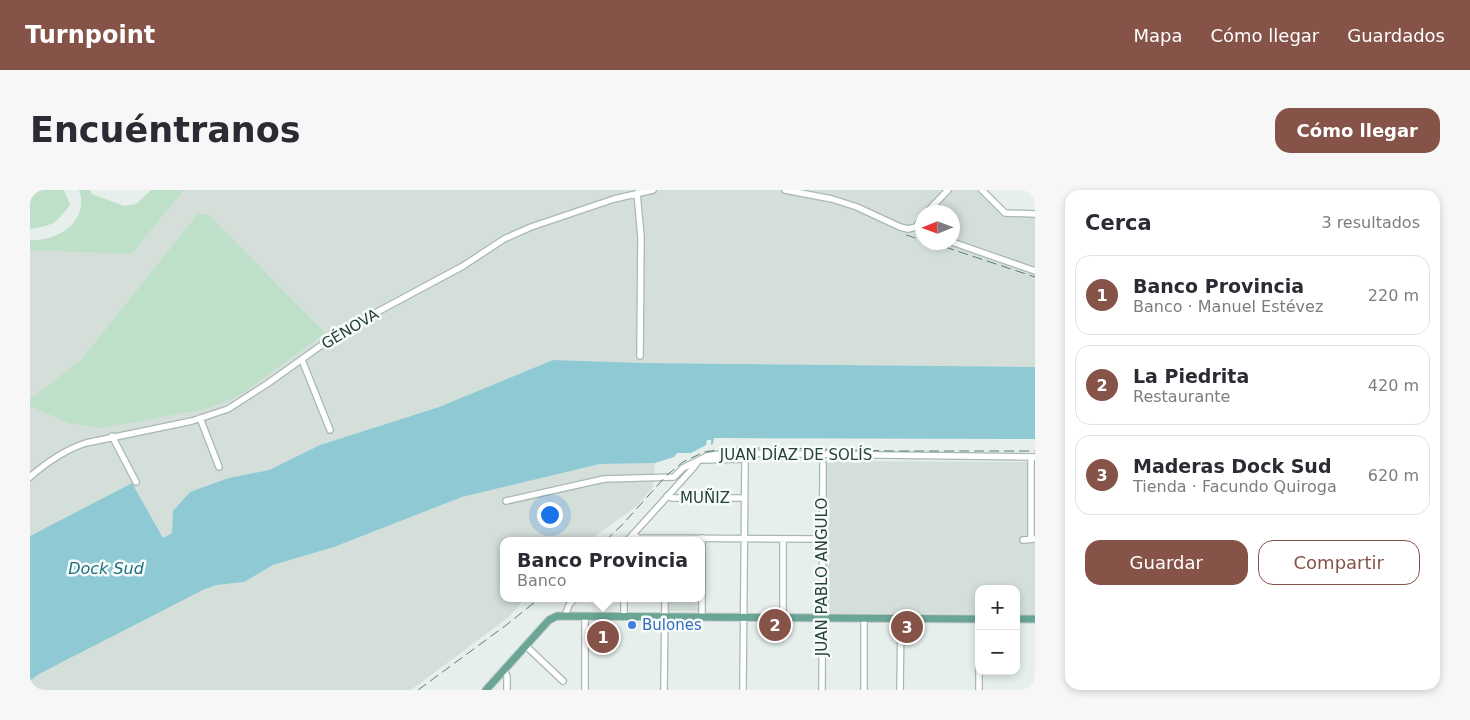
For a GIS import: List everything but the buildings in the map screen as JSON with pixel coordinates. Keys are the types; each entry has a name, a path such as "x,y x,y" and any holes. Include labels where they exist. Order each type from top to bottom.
{"main road":[{"path":"486,690 549,620 555,617 975,619"},
{"path":"1020,619 1035,619"}],"street":[{"name":"GÉNOVA","path":"30,477 48,462 77,446 112,436 200,418 235,405 347,328 430,285 509,236 531,227 637,193 653,190"},
{"path":"785,190 832,198 857,207 900,227 908,229 915,227"},
{"path":"934,205 948,190"},
{"path":"982,190 1005,213 1035,214"},
{"path":"637,193 641,237 640,356"},
{"path":"960,245 1035,270"},
{"path":"302,360 330,430"},
{"path":"200,418 219,467"},
{"path":"112,436 136,482"},
{"name":"JUAN DÍAZ DE SOLÍS","path":"506,500 604,480 674,477 683,468 707,456 734,453 1033,457"},
{"path":"1023,540 1033,539 1033,457"},
{"path":"630,537 700,460 744,459 743,690"},
{"name":"JUAN PABLO ANGULO","path":"822,690 823,464"},
{"name":"MUÑIZ","path":"667,496 672,498 744,498"},
{"path":"633,534 637,537"},
{"path":"705,538 823,539"},
{"path":"783,538 783,618"},
{"path":"565,616 572,602"},
{"path":"624,602 624,616"},
{"path":"664,690 665,602"},
{"path":"702,602 702,617"},
{"path":"585,616 585,690"},
{"path":"864,618 864,690"},
{"path":"900,690 901,619"},
{"path":"526,646 563,681"},
{"path":"504,670 507,676 507,690"},
{"path":"979,675 979,690"}],"shaded area":[{"path":"184,190 977,190 1005,217 1035,217 1035,367 645,363 553,360 439,407 320,445 269,470 229,478 174,511 172,533 163,538 132,483 30,536 30,249"},
{"path":"830,461 1035,462 1035,615 1020,615 1020,585 975,585 975,614 827,613 826,463 830,463"},
{"path":"655,463 653,487 637,506 594,537 500,537 500,602 522,602 509,617 411,690 30,690 30,681 39,674 203,590 217,585 244,582 273,565 334,547 462,497 600,464"},
{"path":"669,602 699,602 699,611 669,611"}],"green space":[{"path":"30,190 64,190 70,205 53,223 30,229"},
{"path":"79,190 90,190 92,194 124,206 136,204 151,190 184,190 131,254 30,250 30,240 41,240 61,233 76,220 80,211 81,201"},
{"path":"198,214 208,214 325,333 240,395 206,409 101,428 69,423 30,406 30,399 81,360"}],"water":[{"name":"Dock Sud","path":"553,360 645,363 1035,367 1035,439 714,438 711,445 711,440 707,440 706,445 691,453 677,453 674,457 655,463 600,464 462,497 334,547 273,565 244,582 217,585 203,590 39,674 30,681 30,536 132,483 163,538 172,533 173,511 190,492 229,478 269,470 320,445 439,407"}],"railway":[{"path":"906,235 915,238"},
{"path":"954,250 1035,277"},
{"path":"609,537 666,476 683,462 704,452 730,448 1035,451"},
{"path":"418,690 535,602"}],"place":[{"name":"Bulones","path":"632,625"},
{"name":"La Piedrita","path":"775,625"},
{"name":"Maderas Dock Sud","path":"907,627"},
{"name":"Banco Provincia","path":"603,637"}]}
